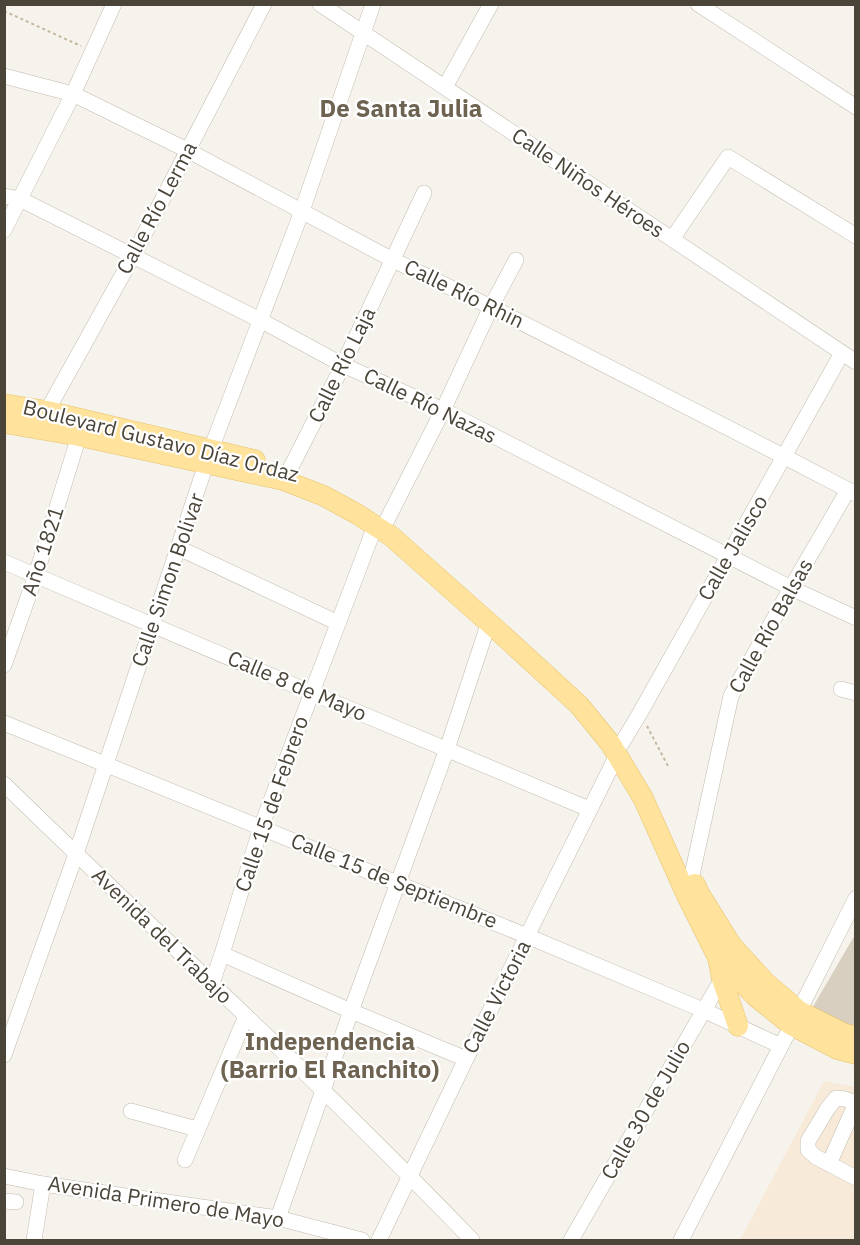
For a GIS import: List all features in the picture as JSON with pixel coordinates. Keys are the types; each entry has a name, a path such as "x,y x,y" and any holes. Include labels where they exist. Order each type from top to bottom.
{"main road":[{"name":"Boulevard Gustavo Díaz Ordaz","path":"4,404 47,411 209,456 283,480 324,496 357,514 398,527 500,616 578,692 652,791 699,893 732,946 795,1018 855,1037"},
{"name":"Boulevard Gustavo Díaz Ordaz","path":"4,423 290,469 360,502 391,536 579,705 620,749 717,958 755,996 795,1018 837,1050 855,1054"},
{"path":"717,958 738,1026"}],"street":[{"path":"4,230 12,198 73,94 114,4"},
{"name":"Calle Río Lerma","path":"47,411 133,256 264,4"},
{"name":"Calle Niños Héroes","path":"320,4 855,362"},
{"name":"Calle Simon Bolivar","path":"4,1055 76,854 209,456 302,211 373,4"},
{"path":"445,87 491,4"},
{"path":"698,4 855,107"},
{"name":"Calle Río Rhin","path":"4,76 73,94 187,150 393,260 491,307 852,492"},
{"path":"672,239 728,157 855,236"},
{"name":"Calle Río Laja","path":"290,469 343,365 424,193"},
{"name":"Calle Río Nazas","path":"12,198 133,256 343,365 443,411 791,588 855,618"},
{"name":"Calle 15 de Febrero","path":"212,983 261,827 338,623 381,523 443,411 491,307 516,260"},
{"name":"Calle Jalisco","path":"620,749 842,353"},
{"name":"Año 1821","path":"4,665 36,575 79,436"},
{"name":"Calle Río Balsas","path":"692,875 730,696 791,588 852,492"},
{"path":"179,548 338,623"},
{"name":"Calle 8 de Mayo","path":"4,562 589,809"},
{"path":"279,1218 397,882 447,749 489,622"},
{"name":"Calle 15 de Septiembre","path":"4,723 527,936 703,1010 781,1046"},
{"name":"Calle Victoria","path":"379,1240 620,749"},
{"name":"Avenida del Trabajo","path":"4,784 323,1091 472,1240"},
{"path":"681,1240 855,898"},
{"path":"222,954 466,1059"},
{"name":"Calle 30 de Julio","path":"571,1240 722,979"},
{"path":"185,1160 246,1016"},
{"path":"829,1164 855,1103 845,1099 836,1098 828,1108 808,1141 808,1150 816,1157 829,1164 855,1178"},
{"path":"131,1111 197,1129"},
{"name":"Avenida Primero de Mayo","path":"4,1176 43,1184 279,1218 362,1240"},
{"path":"34,1240 43,1184"}],"path":[{"path":"4,11 92,51"},
{"path":"640,713 669,768"}],"shaded area":[{"path":"824,1081 855,1087 855,1240 740,1240"}],"building":[{"path":"856,933 856,1031 811,1010"}],"district":[{"name":"De Santa Julia","path":"401,109"},
{"name":"Independencia (Barrio El Ranchito)","path":"330,1056"}]}
